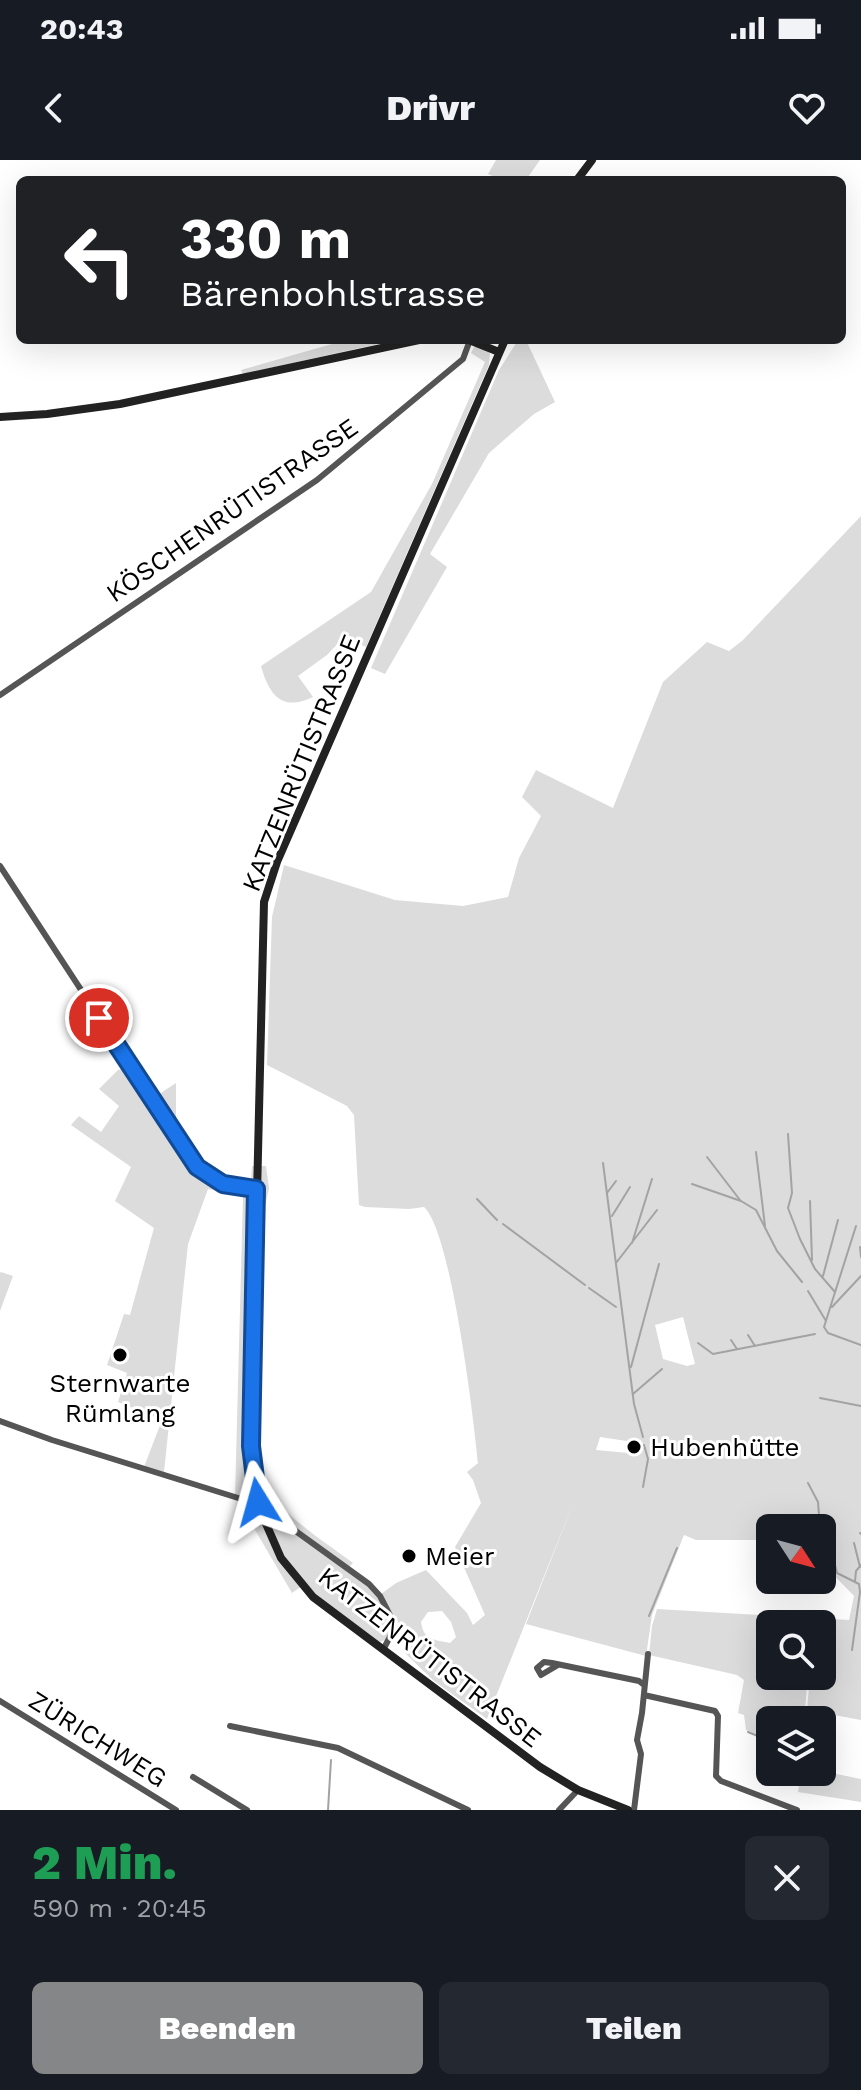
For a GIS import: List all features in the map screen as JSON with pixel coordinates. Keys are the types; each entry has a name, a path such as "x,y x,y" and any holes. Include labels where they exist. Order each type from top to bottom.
{"street":[{"path":"0,417 120,404 400,344"},
{"name":"KÖSCHENRÜTISTRASSE","path":"0,695 317,480 463,359 468,344"},
{"path":"479,344 499,352"},
{"name":"KATZENRÜTISTRASSE","path":"503,344 270,880 262,916 251,1446 259,1506 277,1550 300,1583 326,1608 540,1767 578,1790 631,1810"},
{"path":"0,866 197,1167 223,1184 256,1189"},
{"path":"0,1421 271,1509 375,1591 394,1623 383,1650"},
{"path":"631,1810 641,1754 637,1740 648,1654"},
{"path":"558,1665 639,1681 644,1685"},
{"path":"644,1695 715,1711 718,1716 716,1776 721,1781 797,1810"},
{"name":"ZÜRICHWEG","path":"0,1701 176,1810"},
{"path":"230,1726 338,1748 468,1810"},
{"path":"193,1777 247,1810"},
{"path":"559,1810 578,1790"}],"shaded area":[{"path":"496,160 540,160 529,176 488,174"},
{"path":"332,344 378,344 243,374 241,370"},
{"path":"515,344 528,344 555,402 534,414 489,453 430,554 447,567 385,674 371,668 499,370"},
{"path":"480,346 490,353 489,365 366,647 344,637 327,655 298,676 313,697 293,703 278,698 268,685 261,666 371,592 432,484 485,362 471,353 474,347"},
{"path":"861,516 861,1720 836,1715 836,1706 807,1706 809,1690 836,1690 836,1619 849,1620 854,1596 836,1577 836,1514 756,1514 756,1540 696,1540 684,1535 652,1615 646,1656 526,1624 574,1501 487,1719 434,1681 405,1653 412,1645 381,1594 396,1583 426,1570 467,1613 473,1625 485,1615 455,1547 481,1503 467,1472 478,1463 460,1328 443,1251 434,1223 424,1207 409,1209 359,1205 354,1115 347,1106 267,1065 272,917 284,865 395,900 463,906 508,897 519,858 541,816 522,797 536,770 613,808 663,682 707,642 729,651","holes":["683,1317 695,1364 687,1366 663,1359 655,1325","600,1437 640,1443 639,1454 596,1450","442,1611 451,1622 456,1637 450,1643 430,1638 424,1633 421,1622 428,1612"]},
{"path":"128,1068 150,1100 176,1083 176,1130 198,1162 224,1181 246,1184 251,1179 252,1166 266,1166 269,1188 264,1211 260,1448 263,1476 278,1503 302,1526 353,1563 347,1569 386,1607 391,1622 385,1640 380,1642 305,1584 292,1593 235,1496 243,1196 208,1189 188,1244 164,1472 144,1467 162,1420 118,1402 127,1373 107,1365 124,1314 130,1315 154,1228 115,1201 131,1167 71,1125 79,1116 101,1132 119,1106 99,1089 118,1070"},
{"path":"0,1273 13,1276 0,1311"},
{"path":"657,1609 756,1615 756,1690 807,1690 805,1706 756,1706 756,1734 746,1730 744,1715 738,1713 744,1680 737,1675 649,1655"},
{"path":"836,1774 861,1779 861,1802 798,1792 799,1786 836,1786"}],"waterway":[{"path":"788,1134 792,1193 788,1208 815,1269 835,1292"},
{"path":"756,1152 765,1226"},
{"path":"707,1157 740,1200"},
{"path":"603,1163 634,1404 643,1437"},
{"path":"632,1243 652,1179"},
{"path":"607,1193 616,1181"},
{"path":"692,1184 741,1201 756,1210 777,1251 802,1282"},
{"path":"612,1216 630,1187"},
{"path":"477,1199 497,1220"},
{"path":"810,1201 812,1260"},
{"path":"616,1263 657,1210"},
{"path":"823,1276 838,1220"},
{"path":"503,1224 585,1285"},
{"path":"856,1226 824,1327 828,1333 861,1345"},
{"path":"860,1247 861,1257"},
{"path":"631,1367 659,1264"},
{"path":"832,1307 861,1276"},
{"path":"589,1288 616,1307"},
{"path":"808,1291 826,1321"},
{"path":"698,1343 713,1354 815,1334"},
{"path":"748,1335 755,1346"},
{"path":"731,1340 737,1349"},
{"path":"633,1394 662,1369"},
{"path":"820,1398 861,1406"},
{"path":"643,1487 648,1459 644,1445"},
{"path":"808,1483 818,1502 819,1514"},
{"path":"854,1543 860,1567"},
{"path":"649,1616 677,1548"},
{"path":"855,1581 856,1571 861,1565"},
{"path":"836,1569 837,1573 859,1584 852,1650"},
{"path":"748,1732 756,1735"},
{"path":"328,1810 331,1760"}],"place":[{"name":"Sternwarte Rümlang","path":"120,1355"},
{"name":"Hubenhütte","path":"634,1447"},
{"name":"Meier","path":"409,1556"}],"route":[{"path":"99,1018 197,1167 223,1184 256,1189 251,1446 258,1502"}]}
